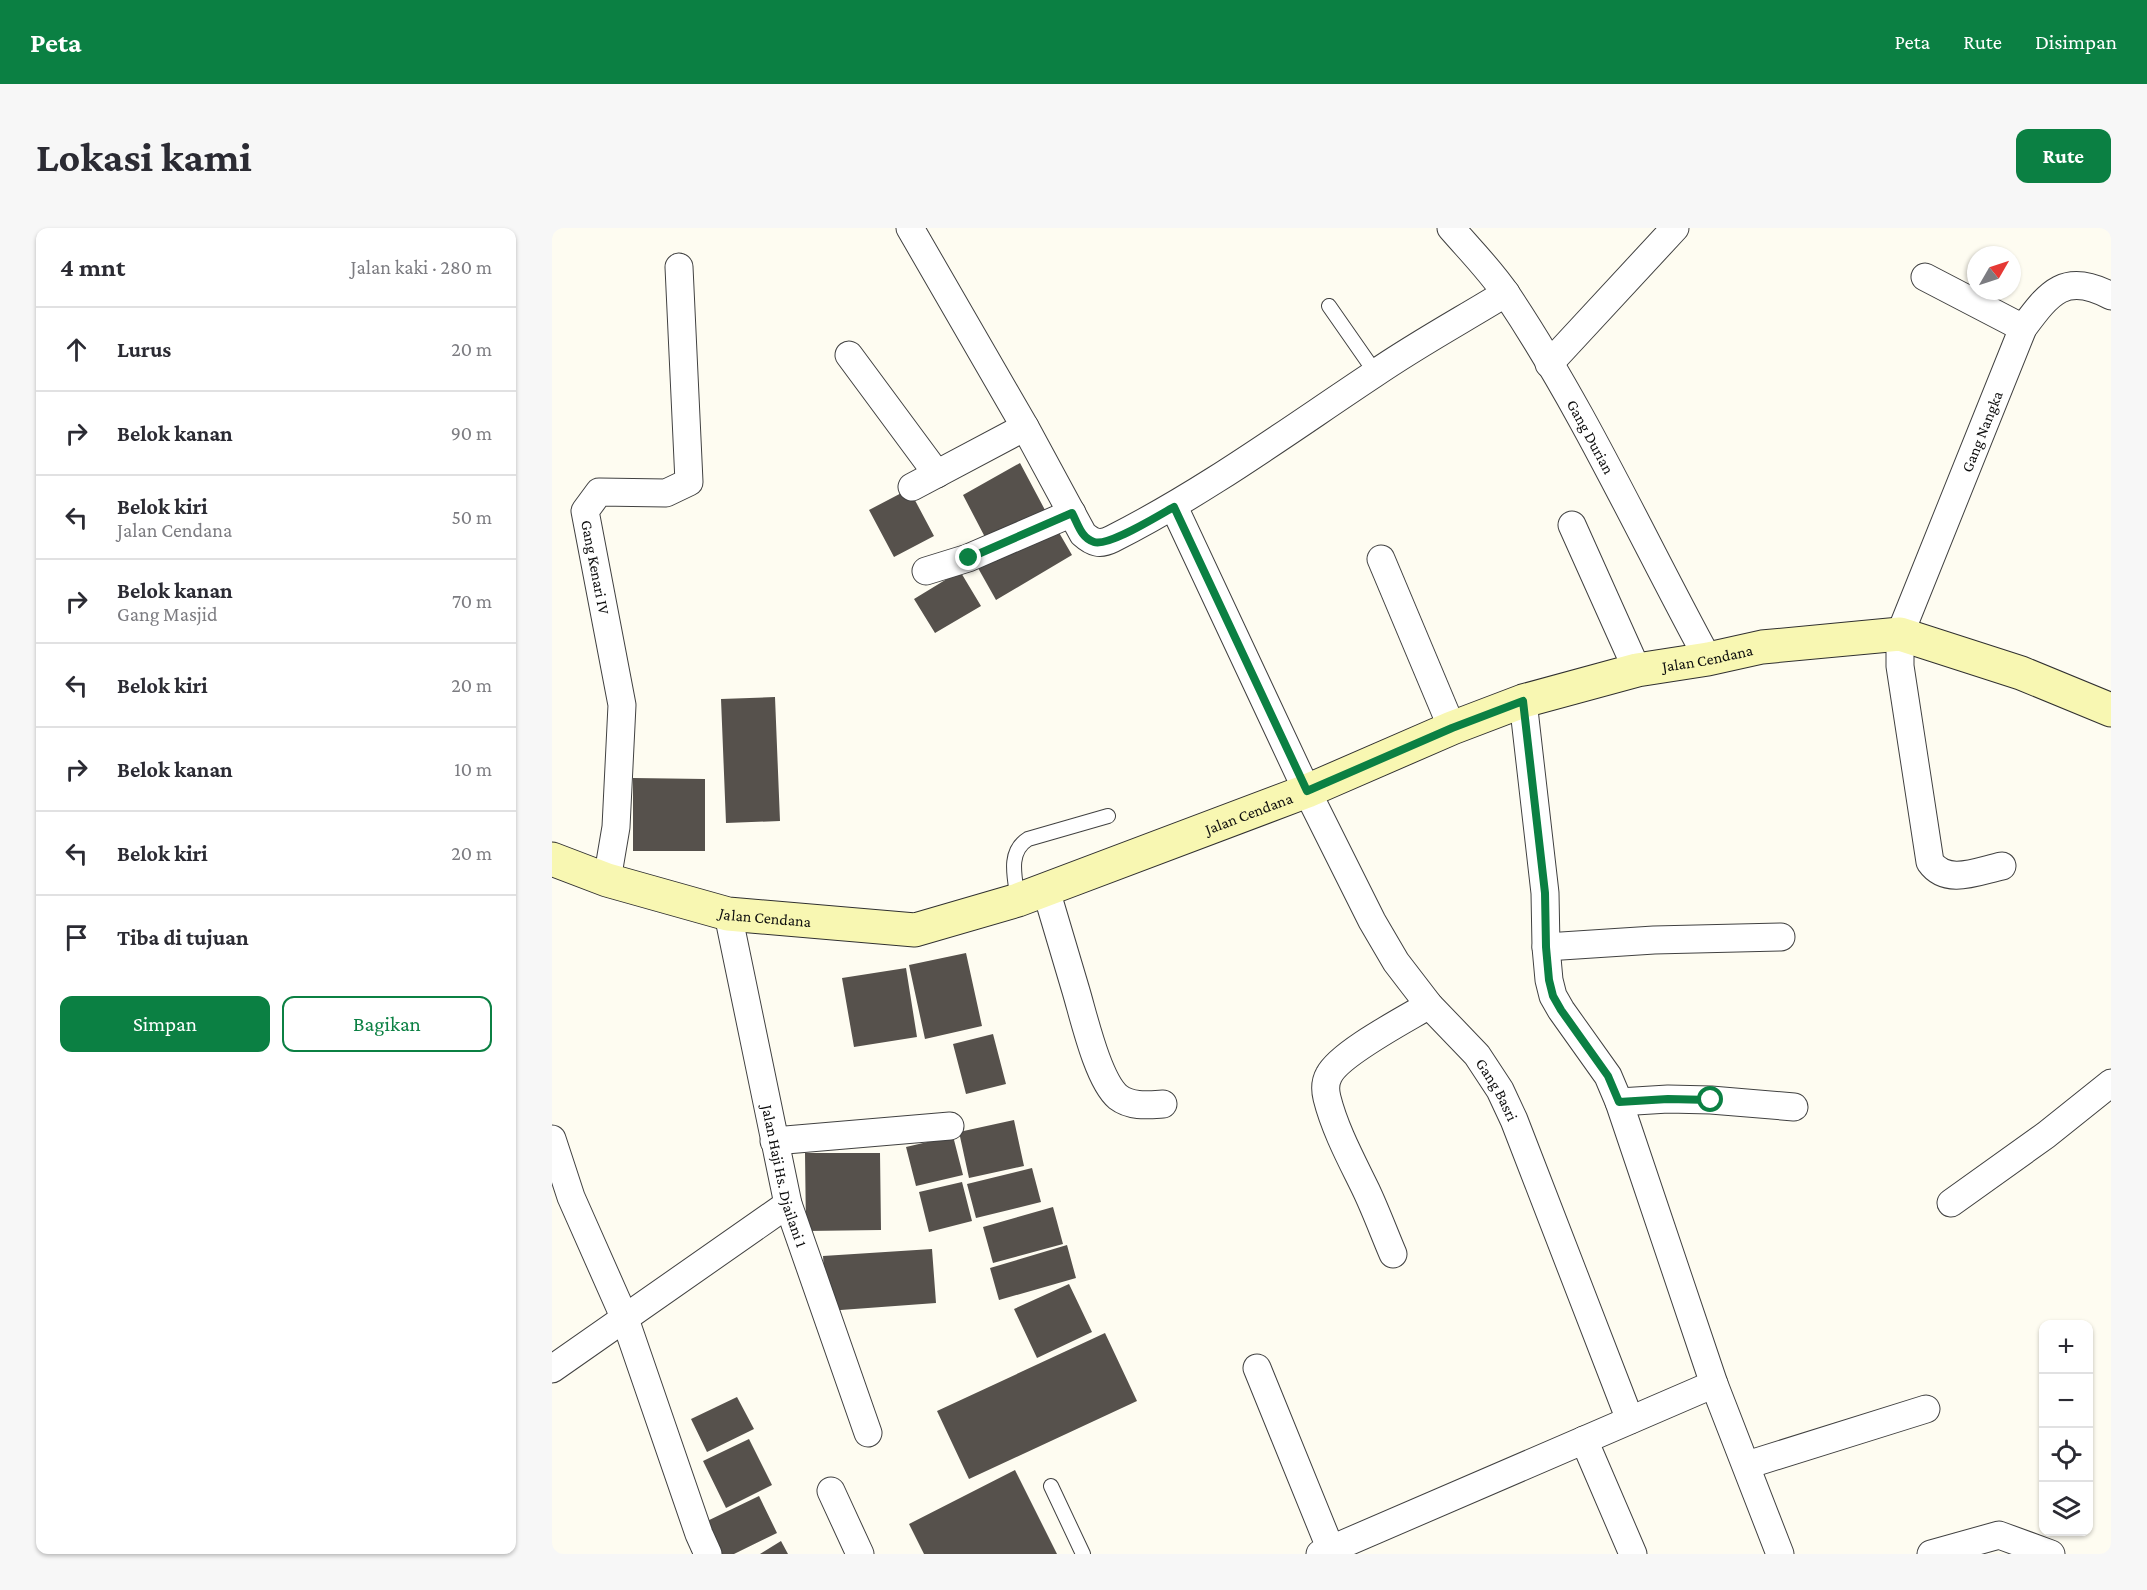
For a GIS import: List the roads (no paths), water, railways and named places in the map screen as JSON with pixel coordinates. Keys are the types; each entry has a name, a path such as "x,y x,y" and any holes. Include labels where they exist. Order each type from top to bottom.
{"street":[{"path":"910,228 1025,427 1083,534 1095,543 1113,539 1174,507 1375,372 1506,293"},
{"name":"Gang Durian","path":"1451,228 1506,293 1549,364 1600,453 1662,576 1708,659"},
{"path":"1549,364 1675,228"},
{"name":"Gang Kenari IV","path":"607,880 616,827 622,705 585,511 598,492 666,493 689,482 679,267"},
{"path":"1925,277 2023,328"},
{"name":"Gang Nangka","path":"1900,634 2023,328 2045,299 2062,287 2084,287 2111,296"},
{"path":"849,356 937,474"},
{"path":"912,487 1025,427"},
{"name":"Gang Basri","path":"1174,507 1307,791 1372,921 1396,962 1429,1005 1477,1055 1500,1090 1514,1120 1630,1420"},
{"path":"926,571 969,558 1072,513"},
{"path":"1572,525 1637,670"},
{"path":"1381,560 1452,728"},
{"path":"1900,634 1900,666 1930,862 1935,869 1955,876 2002,866"},
{"name":"Jalan Cendana","path":"552,859 607,880 728,914 915,930 1032,895 1307,791 1452,728 1523,701 1637,670 1708,659 1762,647 1900,634 2021,673 2111,710"},
{"path":"1523,701 1545,893 1546,947 1553,996 1608,1076 1619,1102 1714,1384 1780,1554"},
{"path":"1032,895 1111,1090 1119,1098 1129,1103 1162,1104"},
{"name":"Jalan Haji Hs. Djailani 1","path":"728,914 788,1204 868,1433"},
{"path":"1546,947 1654,940 1781,937"},
{"path":"1393,1254 1343,1142 1327,1098 1326,1086 1329,1075 1336,1065 1429,1005"},
{"path":"1951,1203 2046,1135 2111,1083"},
{"path":"1619,1102 1668,1099 1711,1100 1794,1107"},
{"path":"774,1141 950,1126"},
{"path":"552,1139 561,1203 625,1319 699,1534 708,1554"},
{"path":"552,1369 788,1204"},
{"path":"1257,1368 1325,1552 1714,1384"},
{"path":"1747,1465 1926,1409"},
{"path":"1584,1440 1633,1554"},
{"path":"831,1491 861,1554"},
{"path":"1931,1554 1999,1534 2051,1554"}],"lane":[{"path":"1329,306 1375,372"},
{"path":"1032,895 1015,876 1015,852 1019,844 1028,839 1108,816"},
{"path":"1051,1486 1083,1554"}]}
